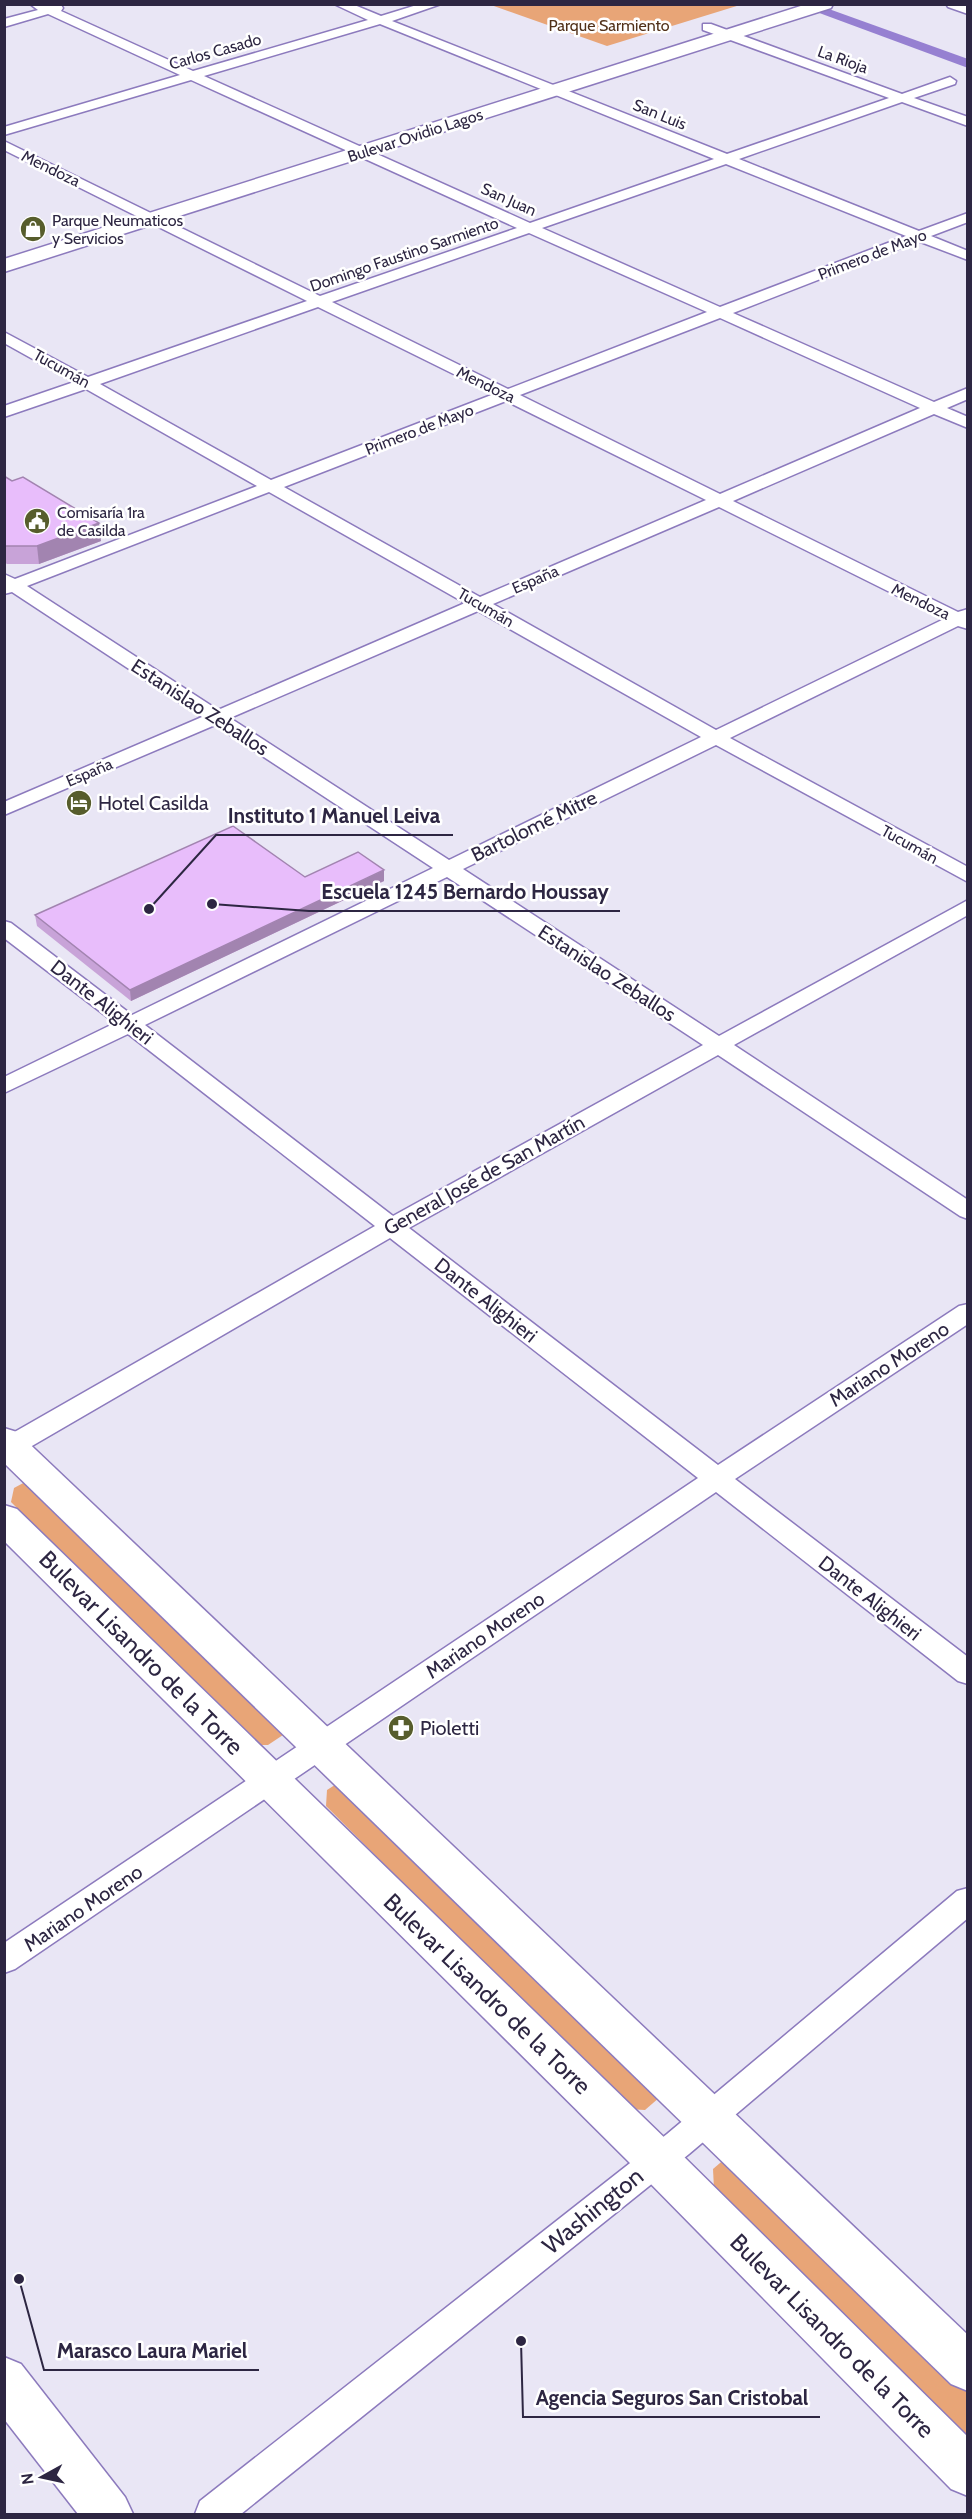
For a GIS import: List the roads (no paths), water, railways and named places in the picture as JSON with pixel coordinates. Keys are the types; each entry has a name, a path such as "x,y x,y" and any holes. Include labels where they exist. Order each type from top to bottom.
{"main road":[{"name":"Bulevar Ovidio Lagos","path":"4,249 707,27 781,9 825,4"},
{"name":"Bulevar Ovidio Lagos","path":"4,266 729,35 781,9"},
{"path":"7,1446 968,2368"},
{"name":"Bulevar Lisandro de la Torre","path":"4,1518 657,2160 968,2472"},
{"path":"4,2380 108,2514"}],"street":[{"path":"4,22 43,7 72,4"},
{"name":"San Luis","path":"340,4 968,256"},
{"name":"Carlos Casado","path":"4,131 435,4"},
{"path":"952,4 968,10"},
{"name":"San Juan","path":"43,7 361,153 968,423"},
{"name":"La Rioja","path":"707,27 968,122"},
{"name":"Domingo Faustino Sarmiento","path":"4,412 950,81"},
{"name":"Mendoza","path":"4,145 964,619"},
{"name":"Primero de Mayo","path":"8,585 968,217"},
{"name":"Tucumán","path":"4,336 715,737 968,876"},
{"name":"España","path":"4,809 968,393"},
{"name":"Estanislao Zeballos","path":"8,585 448,868 968,1211"},
{"name":"Bartolomé Mitre","path":"4,1086 715,737 964,619"},
{"name":"General José de San Martín","path":"7,1446 717,1044 968,906"},
{"name":"Dante Alighieri","path":"4,927 968,1673"},
{"name":"Mariano Moreno","path":"4,1960 323,1747 715,1478 968,1312"},
{"name":"Washington","path":"213,2514 709,2119 968,1900"}],"waterway":[{"path":"801,4 968,64"}],"place":[{"name":"Parque Neumaticos y Servicios","path":"33,229"},
{"name":"Comisaría 1ra de Casilda","path":"37,521"},
{"name":"Hotel Casilda","path":"79,803"},
{"name":"Escuela 1245 Bernardo Houssay","path":"212,904"},
{"name":"Instituto 1 Manuel Leiva","path":"149,909"},
{"name":"Pioletti","path":"401,1728"},
{"name":"Marasco Laura Mariel","path":"19,2279"},
{"name":"Agencia Seguros San Cristobal","path":"521,2341"}],"park label":[{"name":"Parque Sarmiento","path":"609,25"}]}
